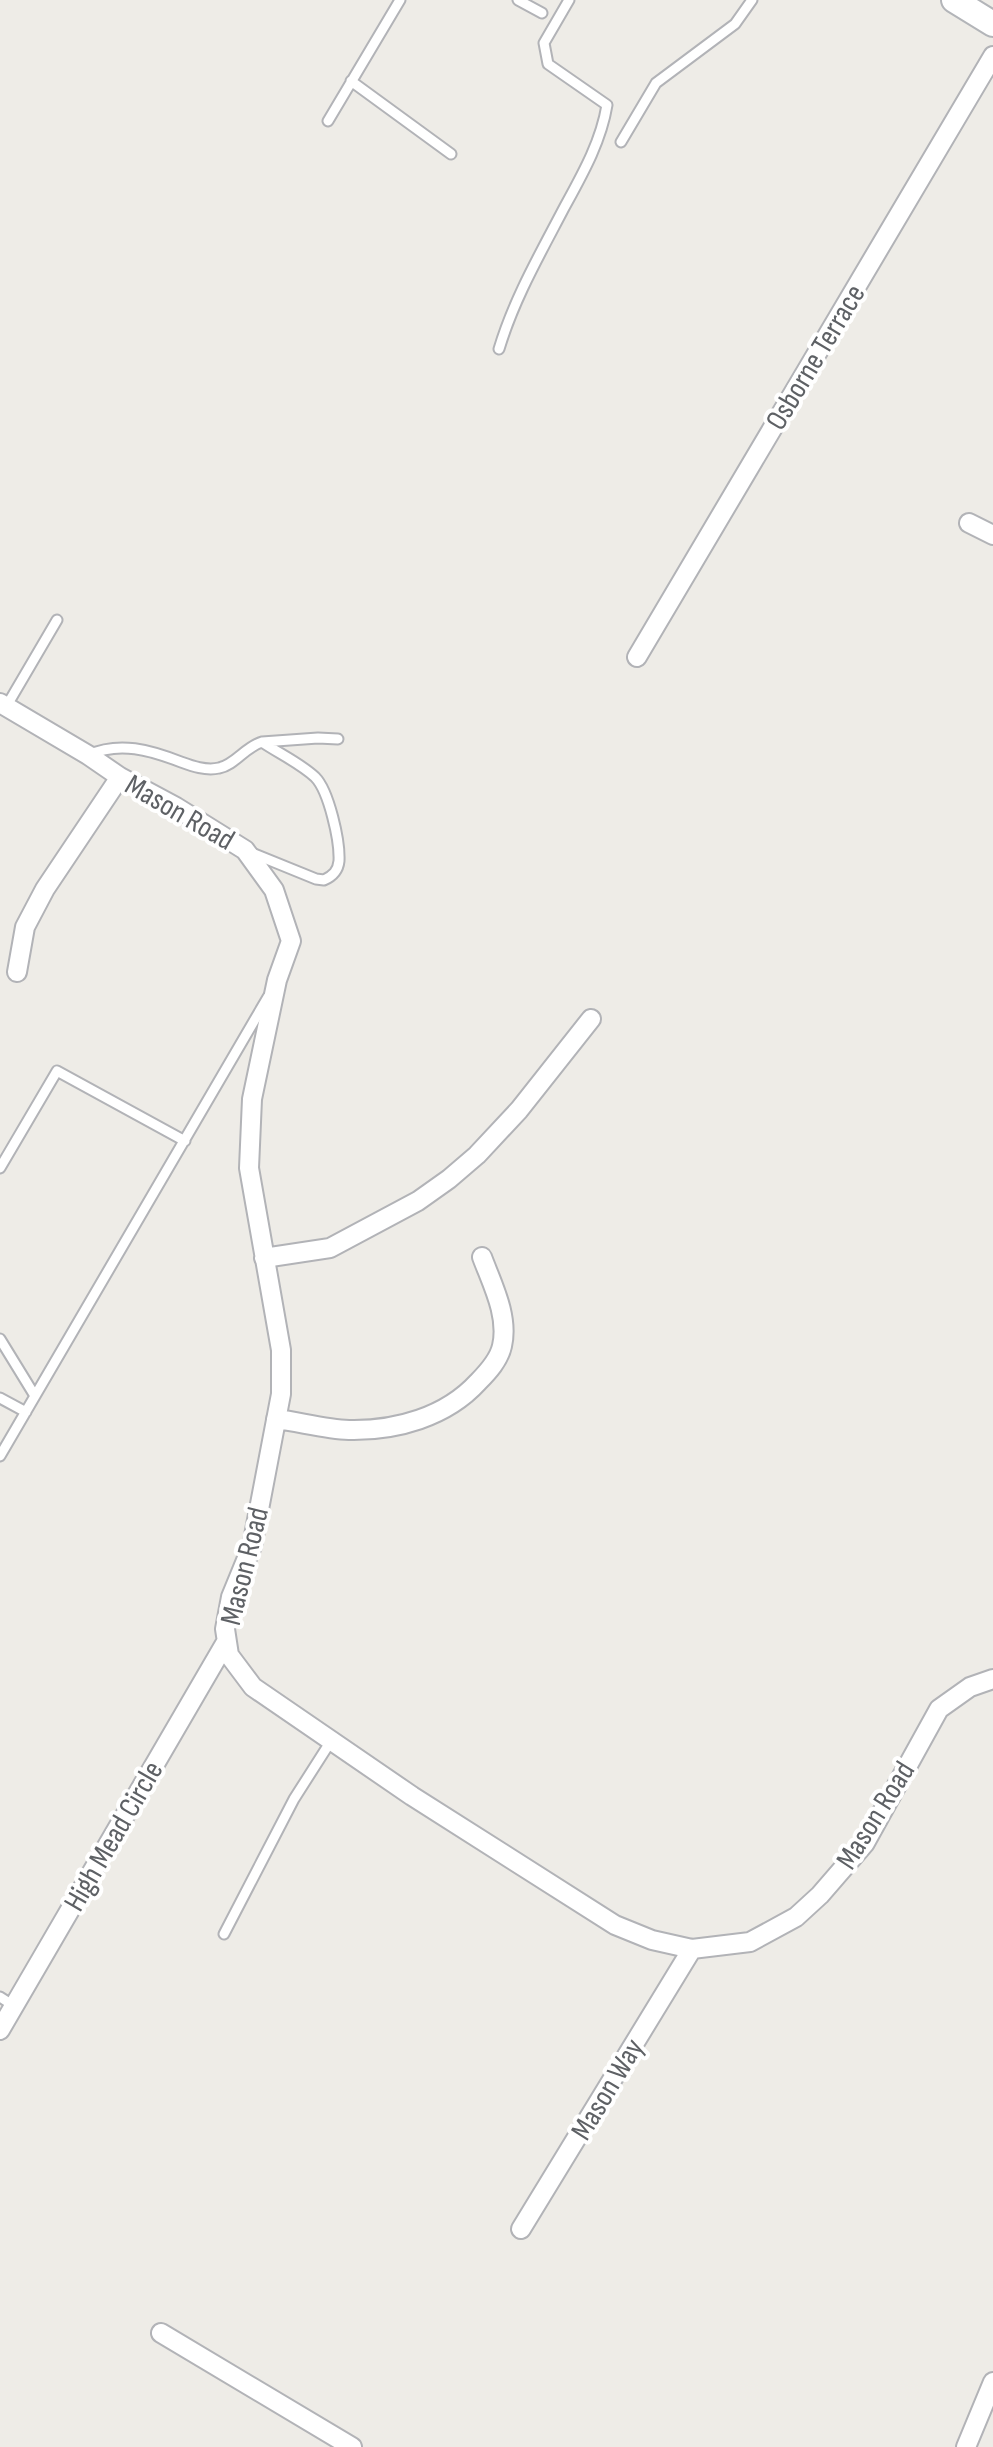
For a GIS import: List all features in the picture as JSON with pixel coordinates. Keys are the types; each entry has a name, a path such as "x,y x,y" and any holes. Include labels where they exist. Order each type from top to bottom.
{"street":[{"path":"954,0 993,24"},
{"name":"Osborne Terrace","path":"637,657 993,56"},
{"path":"969,523 993,535"},
{"name":"Mason Road","path":"3,705 245,850 274,890 291,941 277,980 252,1099 249,1168 281,1350 281,1394 252,1546 231,1597 225,1629 229,1655 253,1687 412,1796 615,1925 652,1940 692,1949 750,1942 796,1917 812,1903 865,1843 939,1709 970,1687 993,1679"},
{"path":"17,972 25,927 38,902 120,777"},
{"path":"264,1258 330,1248 418,1201 449,1179 477,1155 519,1110 591,1019"},
{"path":"276,1419 348,1430 396,1427 432,1415 467,1394 492,1367 502,1347 503,1323 482,1257"},
{"name":"High Mead Circle","path":"0,2030 7,2002 226,1642"},
{"name":"Mason Way","path":"521,2229 692,1949"},
{"path":"161,2333 352,2447"},
{"path":"966,2447 993,2382"}],"lane":[{"path":"328,121 400,0"},
{"path":"518,0 542,13"},
{"path":"499,349 523,286 603,129 607,105 548,64 544,43 569,0"},
{"path":"621,142 656,83 735,24 752,0"},
{"path":"351,81 451,154"},
{"path":"3,705 57,620"},
{"path":"88,755 106,748 137,748 215,769 231,763 262,742 338,739"},
{"path":"245,850 324,880 336,871 339,861 335,830 324,790 315,777 262,742"},
{"path":"0,1456 277,980"},
{"path":"0,1168 57,1071 185,1141"},
{"path":"0,1339 35,1396"},
{"path":"0,1398 26,1412"},
{"path":"224,1934 294,1799 331,1741"}]}
